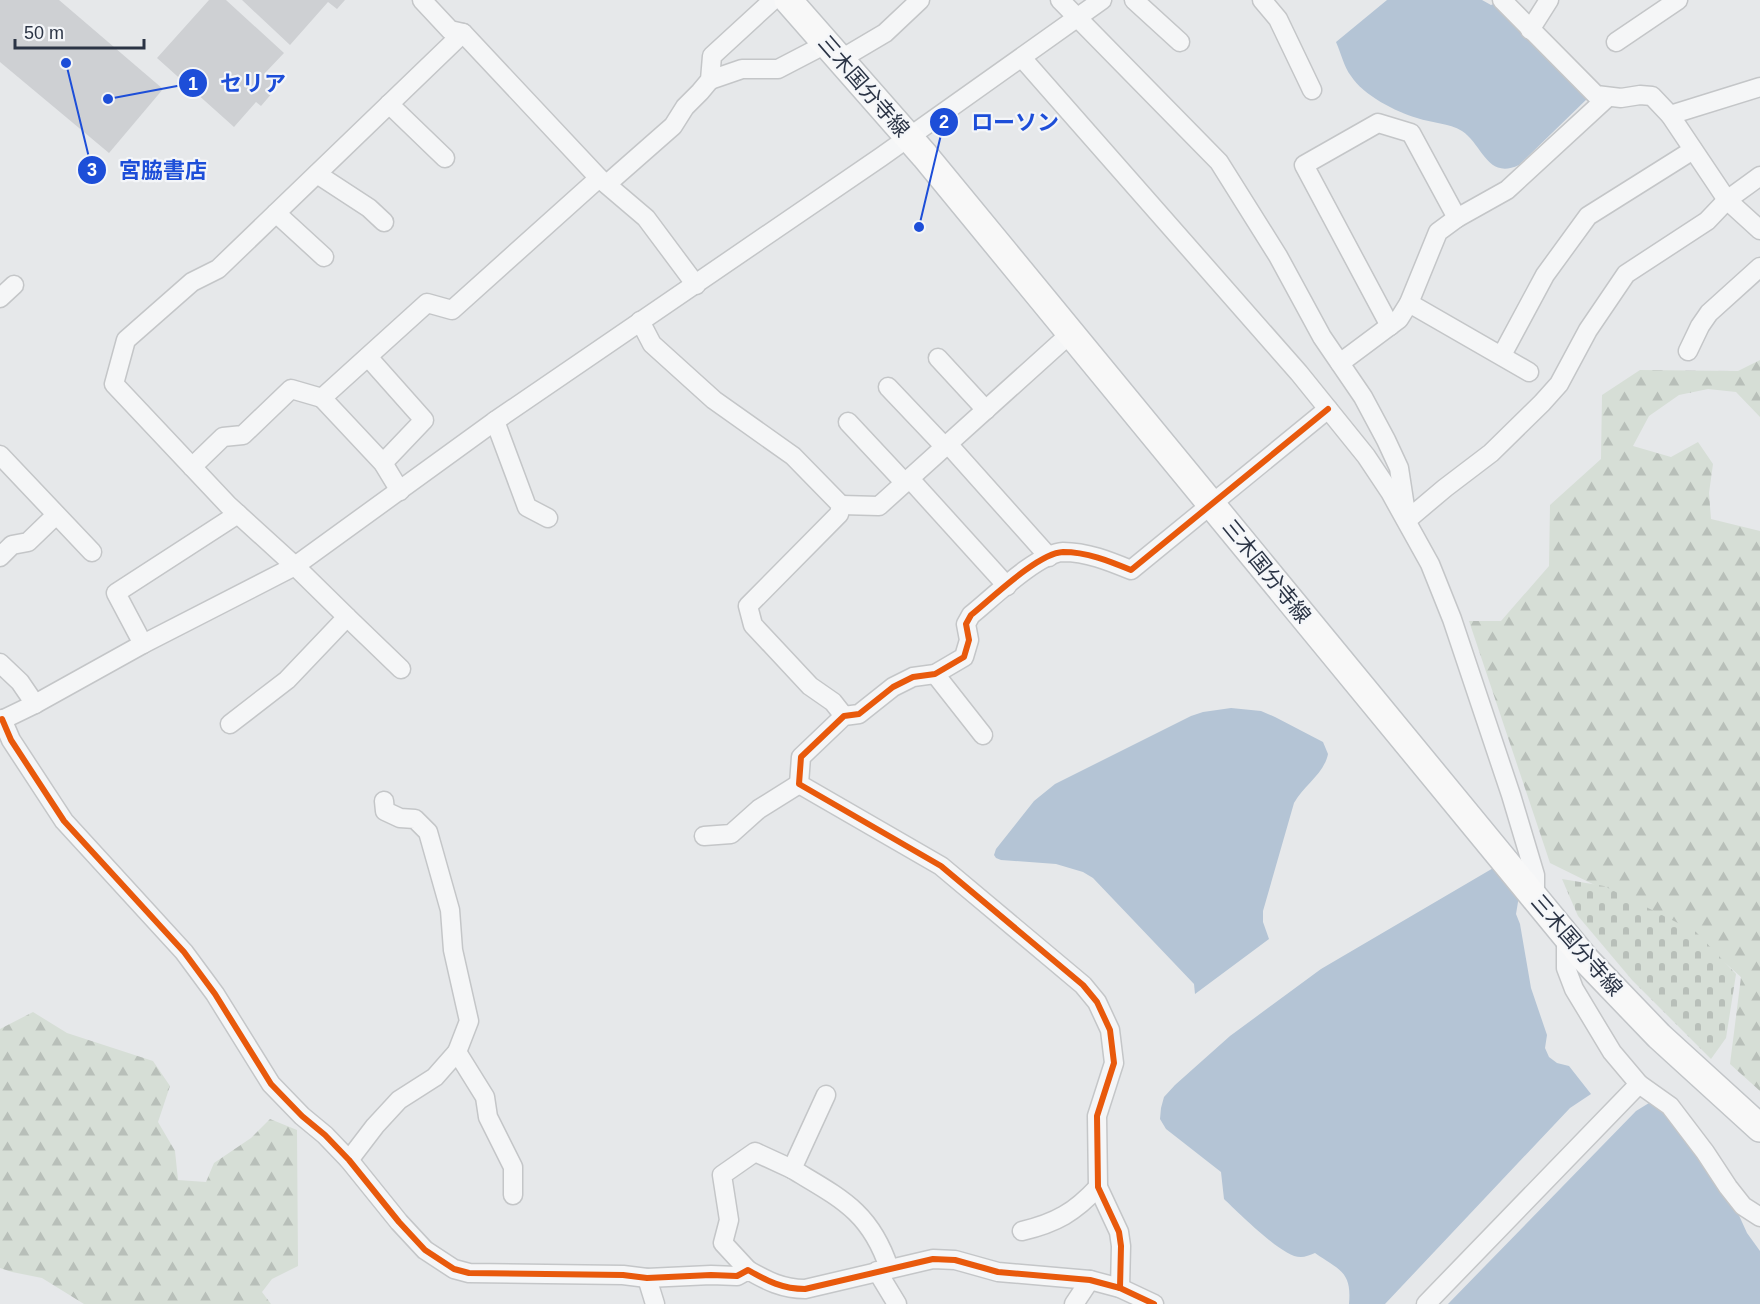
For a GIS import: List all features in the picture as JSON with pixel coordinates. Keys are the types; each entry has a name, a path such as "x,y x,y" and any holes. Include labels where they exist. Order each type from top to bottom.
{"main road":[{"name":"三木国分寺線","path":"788,0 908,137 1071,333 1566,936 1659,1036 1760,1128"}],"street":[{"path":"422,0 450,30 463,33 603,181 646,218 696,285"},
{"path":"710,80 712,56 773,0"},
{"path":"322,399 427,303 452,310 603,181 673,126 685,106 710,80 742,69 778,69 885,33 920,0"},
{"path":"1060,0 1220,162 1278,256 1322,337 1363,397 1399,468 1407,520"},
{"path":"748,1270 737,1276 647,1278 623,1275 470,1274 454,1269 425,1250 349,1160 271,1084 214,994 184,952 64,821 11,740 1,720 35,704 142,644 295,566 495,421 696,285 1102,0"},
{"path":"1134,0 1180,42"},
{"path":"1262,0 1278,19 1312,90"},
{"path":"1502,0 1596,95 1621,98 1652,96 1670,115 1727,200 1760,230"},
{"path":"1530,30 1550,0"},
{"path":"1616,42 1669,2"},
{"path":"401,669 238,514 114,384 126,340 192,282 218,269 463,33"},
{"path":"1022,58 1299,373 1366,456 1407,520 1430,564 1482,706 1535,875 1535,896"},
{"path":"1670,115 1760,87"},
{"path":"1340,363 1399,319 1409,303 1438,232 1457,218 1507,190 1608,96"},
{"path":"390,104 445,158"},
{"path":"1390,326 1304,165 1377,123 1411,133 1457,218"},
{"path":"1502,355 1545,275 1588,216 1693,150"},
{"path":"317,174 369,208 384,222"},
{"path":"1407,520 1491,453 1548,397 1559,384 1588,330 1626,274 1707,221 1727,200 1760,176"},
{"path":"276,213 324,257"},
{"path":"1688,351 1709,313 1760,267"},
{"path":"0,297 14,285"},
{"path":"1409,303 1529,372"},
{"path":"640,321 652,344 714,400 793,456 841,505 879,506 1071,333"},
{"path":"368,357 424,420 383,463"},
{"path":"938,358 986,410"},
{"path":"888,387 946,445 1049,557"},
{"path":"192,467 223,437 243,435 291,389 322,399 383,463 400,491"},
{"path":"800,784 801,757 844,716 859,714 893,687 913,677 935,674 964,657 969,640 966,624 971,615 1038,561 1061,552 1097,556 1131,570 1328,409"},
{"path":"495,421 527,507 548,518"},
{"path":"848,422 1007,586"},
{"path":"0,455 92,552"},
{"path":"841,505 839,514 748,606 753,625 810,686 832,702 844,716"},
{"path":"142,644 116,593 238,514"},
{"path":"4,545 28,542 56,515"},
{"path":"230,724 287,680 346,617"},
{"path":"0,663 20,682 35,704"},
{"path":"935,674 983,735"},
{"path":"704,836 730,834 759,809 800,784"},
{"path":"800,784 941,866 1083,984 1096,1002 1110,1030 1114,1064 1097,1116 1098,1187 1119,1232 1120,1288"},
{"path":"349,1160 399,1100 435,1077 457,1052 469,1021 453,950 450,910 428,832 415,819 400,818 386,811 384,801"},
{"path":"1566,936 1566,968 1574,989 1611,1052 1640,1084 1670,1106 1743,1206 1760,1217"},
{"path":"457,1052 485,1097 488,1117 513,1167 513,1195"},
{"path":"1426,1304 1640,1084"},
{"path":"792,1169 826,1095"},
{"path":"897,1304 883,1270 881,1246 860,1214 841,1198 792,1169 755,1152 722,1175 729,1220 723,1243 748,1270 772,1283 792,1289 805,1289 883,1270 933,1259 955,1260 998,1272 1090,1280 1120,1288 1154,1304"},
{"path":"1022,1232 1047,1226 1081,1206 1098,1187"},
{"path":"647,1278 655,1304"},
{"path":"1074,1304 1090,1280"}],"green space":[{"path":"1760,360 1760,417 1736,392 1708,389 1679,395 1649,416 1633,446 1671,457 1698,442 1713,464 1709,493 1711,519 1760,531 1760,1091 1730,1064 1741,977 1690,932 1550,863 1469,621 1501,621 1549,566 1550,505 1601,459 1602,395 1640,370 1738,371"},
{"path":"1562,879 1604,886 1696,932 1736,974 1726,1038 1711,1059 1632,980 1578,916"},
{"path":"33,1012 67,1033 153,1061 170,1086 158,1122 175,1151 178,1180 206,1182 214,1163 251,1138 270,1119 297,1130 298,1266 272,1279 262,1292 271,1304 84,1304 42,1278 0,1268 0,1029"}],"water":[{"path":"1387,0 1482,0 1491,5 1496,3 1589,97 1519,165 1500,168 1492,165 1462,131 1452,126 1423,120 1390,107 1363,90 1349,72 1336,42"},
{"path":"1231,708 1261,711 1275,717 1323,742 1328,754 1318,774 1294,803 1263,911 1263,922 1269,939 1195,994 1194,984 1093,878 1083,872 1056,864 1001,860 994,855 996,849 1034,801 1055,784 1191,716"},
{"path":"1495,867 1519,896 1516,914 1520,924 1531,988 1547,1035 1545,1048 1549,1057 1557,1063 1569,1066 1591,1094 1570,1108 1385,1304 1349,1304 1348,1284 1342,1272 1315,1253 1301,1257 1283,1250 1272,1243 1224,1199 1221,1172 1166,1129 1160,1119 1164,1097 1230,1036 1321,969"},
{"path":"1649,1103 1656,1104 1665,1111 1737,1211 1747,1233 1760,1251 1760,1304 1448,1304 1636,1111"}],"building":[{"path":"0,0 59,0 163,89 109,153 0,62"},
{"path":"209,0 226,0 284,53 265,73 279,85 261,106 256,102 234,127 157,58"},
{"path":"242,0 345,0 337,9 328,2 290,45"}],"cycle path":[{"path":"1120,1288 1119,1232 1098,1187 1097,1116 1114,1063 1110,1030 1097,1002 1083,985 941,866 799,784 801,757 844,716 859,714 893,687 913,677 935,674 964,657 969,640 966,624 971,615 1028,568 1053,554 1072,552 1106,560 1131,570 1328,409"},
{"path":"2,719 11,740 64,821 184,952 215,994 271,1084 349,1160 425,1250 454,1269 469,1273 623,1275 647,1278 737,1276 748,1270 775,1284 805,1289 933,1259 955,1260 998,1272 1090,1280 1120,1288 1154,1304"}],"place":[{"name":"宮脇書店","path":"66,63"},
{"name":"セリア","path":"108,99"},
{"name":"ローソン","path":"919,227"}]}
